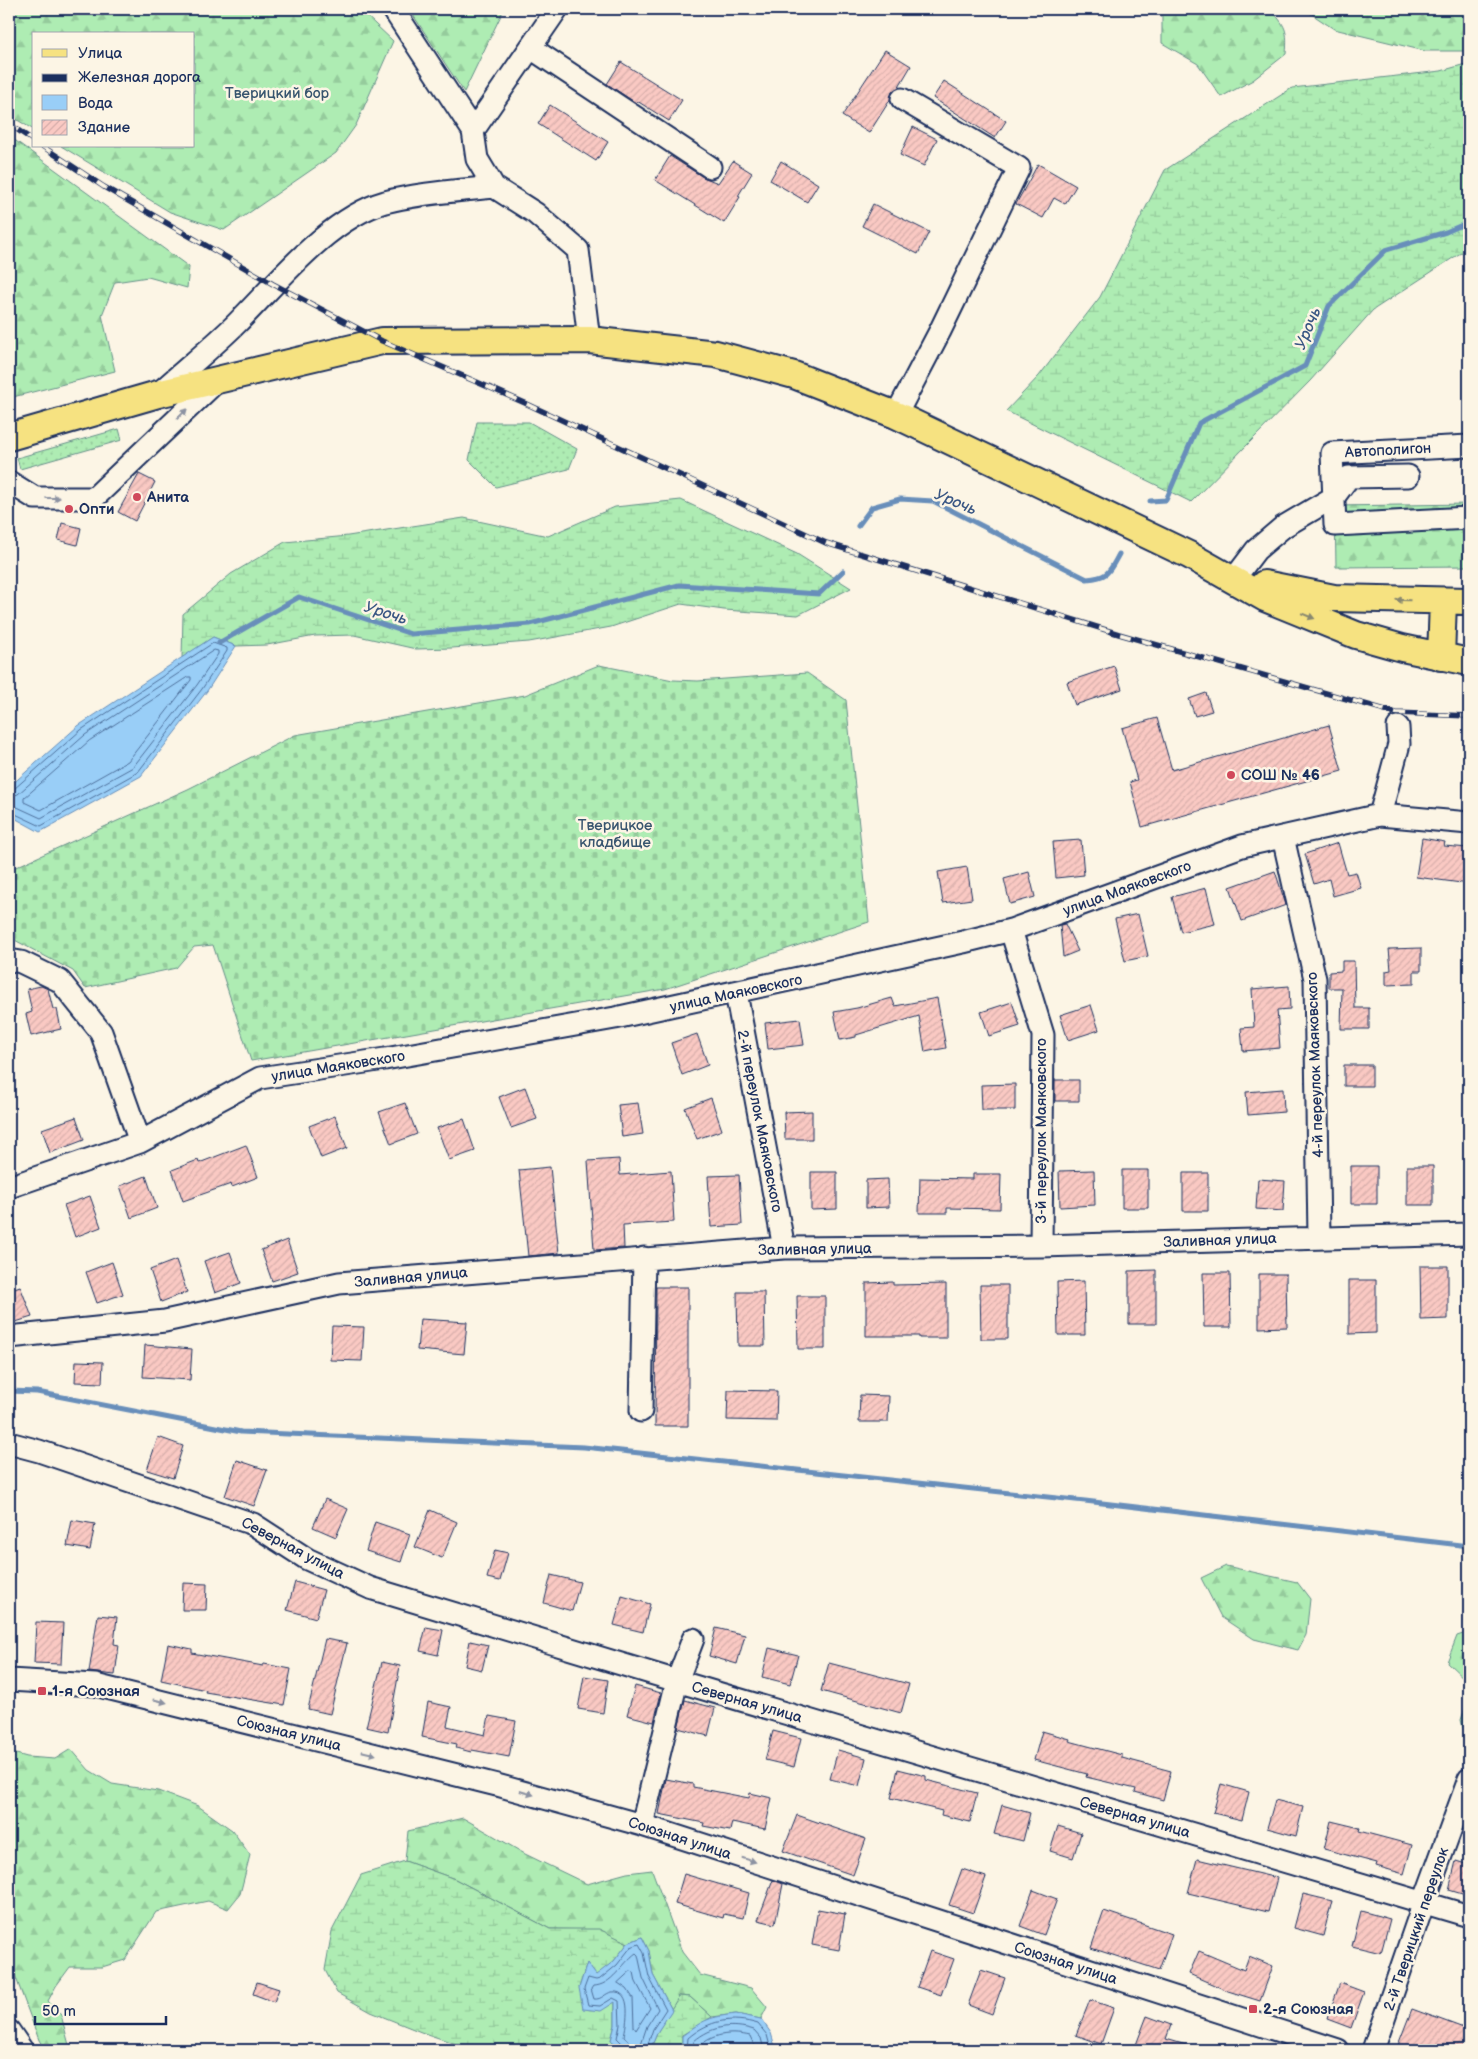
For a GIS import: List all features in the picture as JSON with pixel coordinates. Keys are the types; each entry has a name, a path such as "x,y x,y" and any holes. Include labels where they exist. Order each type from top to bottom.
{"main road":[{"path":"9,437 220,378 382,341 589,340 716,354 794,375 896,415 1189,554 1265,598 1356,636 1469,662"},
{"path":"1234,579 1334,598 1469,601"},
{"path":"1441,656 1443,601"}],"street":[{"path":"393,9 472,131 476,158 494,187 535,213 578,250 589,340"},
{"path":"472,131 557,9"},
{"path":"531,48 552,64 710,167"},
{"path":"896,415 940,331 1019,168 902,99"},
{"path":"158,394 236,323 303,255 350,218 384,202 427,194 494,187"},
{"path":"9,482 35,498 94,498 220,378"},
{"name":"Автополигон","path":"1469,446 1332,453 1335,525 1469,518"},
{"path":"1234,579 1256,550 1283,527 1334,497 1348,477 1408,476"},
{"path":"1380,815 1399,744 1398,727"},
{"name":"улица Маяковского","path":"9,1187 140,1142 260,1078 385,1059 615,1018 736,994 1011,930 1242,846 1380,815 1469,823"},
{"name":"4-й переулок Маяковского","path":"1283,837 1315,979 1319,1237"},
{"name":"3-й переулок Маяковского","path":"1011,930 1043,1035 1041,1246"},
{"path":"9,960 21,962 60,982 101,1032 140,1142"},
{"name":"2-й переулок Маяковского","path":"736,994 784,1248"},
{"name":"Заливная улица","path":"9,1337 165,1321 339,1283 784,1248 1041,1246 1469,1234"},
{"path":"641,1411 644,1258"},
{"name":"Северная улица","path":"9,1444 38,1451 253,1524 307,1559 370,1588 1469,1916"},
{"path":"642,1825 677,1681 693,1639"},
{"name":"Союзная улица","path":"9,1680 95,1685 498,1785 642,1825 1338,2050"},
{"name":"2-й Тверицкий переулок","path":"1373,2050 1469,1779"},
{"path":"9,2030 22,2050"}],"green space":[{"name":"Тверицкий бор","path":"9,9 359,9 393,41 356,125 336,153 224,230 170,212 64,148 195,148 195,32 32,32 32,129 9,115"},
{"path":"409,9 504,9 464,92"},
{"path":"1270,9 1285,29 1287,39 1286,54 1253,80 1221,97 1198,64 1162,43 1162,10"},
{"path":"1304,9 1469,9 1469,51 1425,51 1334,29"},
{"path":"1469,63 1469,250 1459,254 1373,310 1310,381 1191,502 1006,411 1039,376 1100,297 1165,170 1292,88 1441,71"},
{"path":"9,136 189,267 187,288 148,277 115,282 102,315 115,371 9,398"},
{"path":"477,422 529,422 577,449 569,469 496,487 469,460"},
{"path":"119,429 122,440 20,469 17,458"},
{"path":"681,500 797,554 851,588 798,615 724,610 681,604 611,627 529,642 416,649 354,635 315,636 267,645 236,646 213,637 182,658 183,614 231,574 285,542 348,536 464,518 548,536 615,507"},
{"path":"1469,504 1469,566 1336,567 1335,506"},
{"name":"Тверицкое кладбище","path":"599,665 673,680 698,681 807,673 846,700 869,922 665,989 251,1061 213,945 194,947 176,968 85,988 73,971 9,937 9,870 188,789 295,735 525,695"},
{"path":"1226,1566 1297,1582 1310,1599 1306,1635 1298,1650 1254,1639 1221,1617 1201,1578"},
{"path":"1469,1632 1469,1683 1447,1662 1457,1636"},
{"path":"1469,1697 1469,1749 1461,1720"},
{"path":"71,1749 89,1770 112,1784 158,1791 198,1806 232,1830 250,1855 240,1894 228,1909 208,1901 156,1912 125,1960 102,1967 70,1967 48,2001 61,2015 69,2045 75,2050 45,2050 39,2040 9,1959 9,1752 27,1757 55,1759"},
{"path":"463,1818 525,1854 587,1884 627,1873 652,1870 682,1952 700,1975 751,1988 767,2007 761,2019 736,2014 712,2017 690,1997 679,1996 672,2010 653,1975 649,1951 642,1937 628,1943 599,1930 550,1929 455,1879 405,1861 408,1831"},
{"path":"405,1861 455,1879 550,1929 599,1929 628,1943 614,1961 596,1976 587,1963 579,1988 615,2002 615,2025 611,2040 622,2050 474,2050 371,2012 337,1993 325,1970 332,1931 361,1875"},
{"path":"679,1996 690,1997 712,2017 682,2035 682,2050 650,2050 658,2031"}],"water":[{"path":"213,637 236,646 207,691 141,776 40,832 9,815 9,787 78,726"},
{"path":"642,1937 649,1951 653,1975 672,2010 658,2031 650,2050 622,2050 611,2040 615,2025 615,2002 601,2011 583,2009 579,1988 587,1963 596,1975 614,1961 628,1943"},
{"path":"736,2014 761,2019 771,2033 776,2050 682,2050 682,2036 696,2026 713,2018"}],"building":[{"path":"885,50 911,66 898,88 892,92 890,100 869,133 842,116"},
{"path":"621,62 682,100 669,121 607,84"},
{"path":"944,81 1006,121 995,138 933,98"},
{"path":"550,105 608,142 596,161 538,124"},
{"path":"913,127 937,139 924,166 900,155"},
{"path":"670,156 703,177 718,183 733,161 752,173 724,223 655,180"},
{"path":"781,161 818,184 807,202 770,180"},
{"path":"1038,164 1076,186 1065,204 1054,198 1043,218 1016,204"},
{"path":"873,204 929,232 918,254 862,226"},
{"name":"Анита","path":"139,474 155,482 135,521 118,512"},
{"path":"62,523 81,528 77,545 58,540"},
{"path":"1114,666 1122,689 1075,705 1067,682"},
{"path":"1206,693 1212,711 1195,716 1189,699"},
{"name":"СОШ № 46","path":"1157,718 1172,770 1329,725 1342,771 1142,827 1130,782 1137,780 1122,728"},
{"path":"1422,838 1445,842 1444,846 1469,848 1469,884 1416,877"},
{"path":"1081,840 1084,875 1056,878 1053,842"},
{"path":"1338,843 1347,874 1356,872 1361,888 1333,896 1329,879 1314,884 1305,854"},
{"path":"967,867 972,899 943,903 938,872"},
{"path":"1275,871 1286,905 1242,921 1230,887"},
{"path":"1029,872 1035,897 1010,904 1004,879"},
{"path":"1206,888 1215,924 1181,932 1172,897"},
{"path":"1138,914 1148,956 1125,961 1115,919"},
{"path":"1065,924 1078,951 1063,957 1060,925"},
{"path":"1421,948 1421,971 1414,971 1414,984 1386,985 1386,971 1391,970 1389,949"},
{"path":"1342,961 1354,961 1355,1008 1369,1008 1369,1029 1341,1029 1342,988 1329,988 1329,972 1342,971"},
{"path":"41,986 48,989 53,1009 57,1009 61,1029 31,1036 26,1014 32,1012 27,989"},
{"path":"1289,986 1290,1009 1277,1010 1280,1048 1243,1051 1241,1028 1254,1027 1252,989"},
{"path":"892,998 895,1006 937,998 946,1048 925,1052 919,1016 856,1035 856,1037 840,1040 834,1012 857,1008"},
{"path":"1012,1002 1020,1026 989,1036 981,1012"},
{"path":"1091,1005 1099,1030 1068,1040 1060,1015"},
{"path":"800,1019 804,1045 768,1049 765,1023"},
{"path":"697,1034 708,1065 682,1075 671,1043"},
{"path":"1344,1065 1372,1065 1372,1086 1344,1086"},
{"path":"1055,1080 1079,1080 1079,1101 1055,1101"},
{"path":"1015,1084 1015,1110 982,1110 981,1085"},
{"path":"525,1087 537,1119 511,1128 499,1097"},
{"path":"1283,1089 1284,1112 1248,1115 1246,1092"},
{"path":"711,1098 722,1130 697,1139 685,1108"},
{"path":"405,1103 417,1134 391,1144 379,1112"},
{"path":"638,1103 643,1134 622,1137 618,1105"},
{"path":"812,1111 812,1139 785,1139 784,1112"},
{"path":"335,1116 347,1148 321,1158 309,1126"},
{"path":"76,1117 84,1140 50,1153 42,1129"},
{"path":"464,1119 475,1151 449,1160 437,1128"},
{"path":"246,1145 258,1177 232,1187 231,1184 183,1201 172,1170 198,1160 199,1163"},
{"path":"619,1159 620,1175 671,1171 674,1222 623,1225 624,1248 594,1250 588,1161"},
{"path":"1351,1166 1377,1166 1377,1204 1351,1204"},
{"path":"1407,1166 1433,1166 1433,1205 1407,1205"},
{"path":"550,1167 559,1253 528,1256 519,1170"},
{"path":"1094,1170 1095,1205 1060,1207 1059,1171"},
{"path":"1122,1170 1148,1170 1148,1208 1122,1208"},
{"path":"811,1172 837,1172 837,1209 811,1210"},
{"path":"1183,1173 1208,1173 1208,1211 1183,1211"},
{"path":"973,1174 1001,1174 1000,1209 947,1208 947,1213 919,1213 920,1178 973,1179"},
{"path":"739,1175 742,1225 711,1227 708,1176"},
{"path":"146,1176 157,1208 131,1218 120,1186"},
{"path":"888,1179 889,1207 866,1208 866,1180"},
{"path":"1258,1179 1285,1181 1283,1211 1256,1209"},
{"path":"90,1196 101,1227 75,1237 64,1205"},
{"path":"287,1240 298,1272 272,1281 261,1250"},
{"path":"230,1252 241,1283 215,1293 204,1261"},
{"path":"176,1260 187,1292 161,1302 150,1270"},
{"path":"112,1262 123,1294 97,1303 86,1272"},
{"path":"1420,1266 1448,1266 1448,1319 1421,1320"},
{"path":"1156,1270 1156,1324 1129,1324 1129,1271"},
{"path":"1203,1273 1230,1273 1231,1327 1204,1327"},
{"path":"1259,1274 1286,1274 1287,1327 1259,1328"},
{"path":"1349,1280 1376,1280 1376,1333 1349,1334"},
{"path":"1084,1281 1085,1335 1058,1335 1057,1282"},
{"path":"893,1282 893,1285 946,1284 946,1338 866,1336 866,1283"},
{"path":"980,1285 1008,1285 1008,1339 981,1339"},
{"path":"20,1286 32,1317 9,1324 9,1290"},
{"path":"656,1287 688,1287 688,1426 655,1426"},
{"path":"737,1292 764,1292 765,1346 738,1346"},
{"path":"797,1296 825,1296 825,1349 798,1349"},
{"path":"420,1319 467,1322 464,1354 417,1350"},
{"path":"332,1326 364,1327 362,1361 330,1360"},
{"path":"145,1345 192,1349 190,1380 143,1377"},
{"path":"76,1361 103,1362 102,1383 75,1382"},
{"path":"728,1390 777,1391 776,1421 727,1420"},
{"path":"860,1395 889,1396 888,1422 859,1422"},
{"path":"158,1437 183,1446 173,1478 147,1470"},
{"path":"237,1460 267,1470 254,1506 225,1496"},
{"path":"325,1499 348,1509 336,1537 313,1527"},
{"path":"430,1510 457,1522 442,1558 415,1547"},
{"path":"72,1520 95,1524 90,1550 67,1546"},
{"path":"375,1522 410,1534 401,1562 366,1551"},
{"path":"495,1550 508,1553 500,1581 487,1578"},
{"path":"551,1575 580,1582 572,1611 544,1603"},
{"path":"295,1582 324,1590 316,1618 287,1610"},
{"path":"183,1583 207,1584 206,1610 182,1610"},
{"path":"622,1596 650,1604 643,1632 614,1625"},
{"path":"98,1615 117,1617 114,1644 119,1645 115,1675 89,1672"},
{"path":"36,1622 63,1623 61,1664 34,1663"},
{"path":"426,1627 443,1630 438,1655 420,1651"},
{"path":"716,1628 745,1635 737,1664 709,1656"},
{"path":"325,1639 347,1643 330,1714 308,1709"},
{"path":"470,1641 488,1645 482,1670 465,1666"},
{"path":"168,1644 192,1649 192,1653 263,1666 264,1664 291,1669 284,1705 205,1692 206,1690 161,1680"},
{"path":"769,1648 798,1655 790,1684 762,1677"},
{"path":"382,1662 400,1666 388,1732 366,1727"},
{"path":"829,1663 909,1684 901,1713 821,1691"},
{"path":"584,1676 608,1680 603,1713 578,1709"},
{"path":"635,1686 661,1693 654,1722 627,1715"},
{"path":"685,1700 715,1708 708,1736 678,1728"},
{"path":"428,1702 451,1707 447,1726 485,1735 489,1716 516,1721 509,1757 472,1750 471,1752 456,1748 457,1744 422,1737"},
{"path":"773,1731 801,1738 794,1767 765,1760"},
{"path":"1042,1731 1070,1739 1069,1741 1122,1755 1122,1758 1171,1771 1163,1800 1135,1792 1136,1789 1086,1777 1087,1774 1034,1760"},
{"path":"838,1750 866,1758 859,1786 830,1779"},
{"path":"898,1769 926,1776 926,1780 977,1793 970,1822 941,1815 942,1811 891,1798"},
{"path":"666,1779 693,1784 693,1787 749,1798 750,1793 772,1798 765,1829 732,1822 730,1831 703,1826 704,1823 659,1814"},
{"path":"1221,1784 1249,1792 1242,1820 1213,1813"},
{"path":"1275,1800 1303,1807 1296,1836 1267,1828"},
{"path":"1002,1805 1030,1813 1023,1841 994,1834"},
{"path":"797,1815 866,1839 853,1875 783,1851"},
{"path":"1331,1821 1360,1828 1359,1831 1412,1845 1404,1874 1376,1866 1377,1863 1324,1849"},
{"path":"1058,1826 1081,1833 1073,1858 1050,1851"},
{"path":"1197,1859 1277,1878 1268,1912 1188,1893"},
{"path":"1456,1861 1469,1865 1469,1896 1449,1890"},
{"path":"962,1869 986,1877 973,1913 949,1905"},
{"path":"684,1874 749,1893 743,1918 724,1914 723,1918 675,1904"},
{"path":"773,1880 783,1884 775,1924 758,1920"},
{"path":"1033,1890 1057,1899 1044,1935 1020,1926"},
{"path":"1303,1894 1332,1901 1323,1936 1294,1928"},
{"path":"818,1909 845,1914 839,1950 812,1945"},
{"path":"1104,1911 1172,1934 1159,1970 1091,1948"},
{"path":"1361,1911 1390,1919 1381,1953 1352,1946"},
{"path":"930,1951 954,1959 941,1995 917,1987"},
{"path":"1199,1951 1244,1970 1249,1956 1273,1966 1260,2001 1228,1991 1189,1974"},
{"path":"981,1970 1005,1978 992,2014 968,2005"},
{"path":"257,1982 279,1989 274,2002 253,1994"},
{"path":"1340,1983 1364,1992 1351,2028 1327,2019"},
{"path":"1090,2000 1114,2008 1101,2044 1076,2035"},
{"path":"1412,2009 1469,2030 1469,2050 1414,2050 1398,2045"},
{"path":"1147,2016 1171,2025 1166,2039 1193,2047 1192,2050 1134,2050"}],"waterway":[{"name":"Урочь","path":"1150,501 1166,500 1199,423 1305,366 1329,306 1386,250 1446,232 1469,222"},
{"name":"Урочь","path":"858,526 872,507 900,499 933,501 1087,579 1100,577 1108,572 1119,554"},
{"name":"Урочь","path":"219,643 299,597 411,634 530,624 679,585 819,594 843,571"},
{"path":"9,1391 37,1392 241,1432 584,1447 1085,1501 1469,1546"}],"railway":[{"path":"9,124 32,140"},
{"path":"45,148 104,187 273,284 382,341 525,403 826,543 1119,634 1396,713 1469,716"}],"place":[{"name":"Анита","path":"137,497"},
{"name":"Опти","path":"69,509"},
{"name":"СОШ № 46","path":"1231,775"},
{"name":"1-я Союзная","path":"42,1691"},
{"name":"2-я Союзная","path":"1253,2009"}]}
